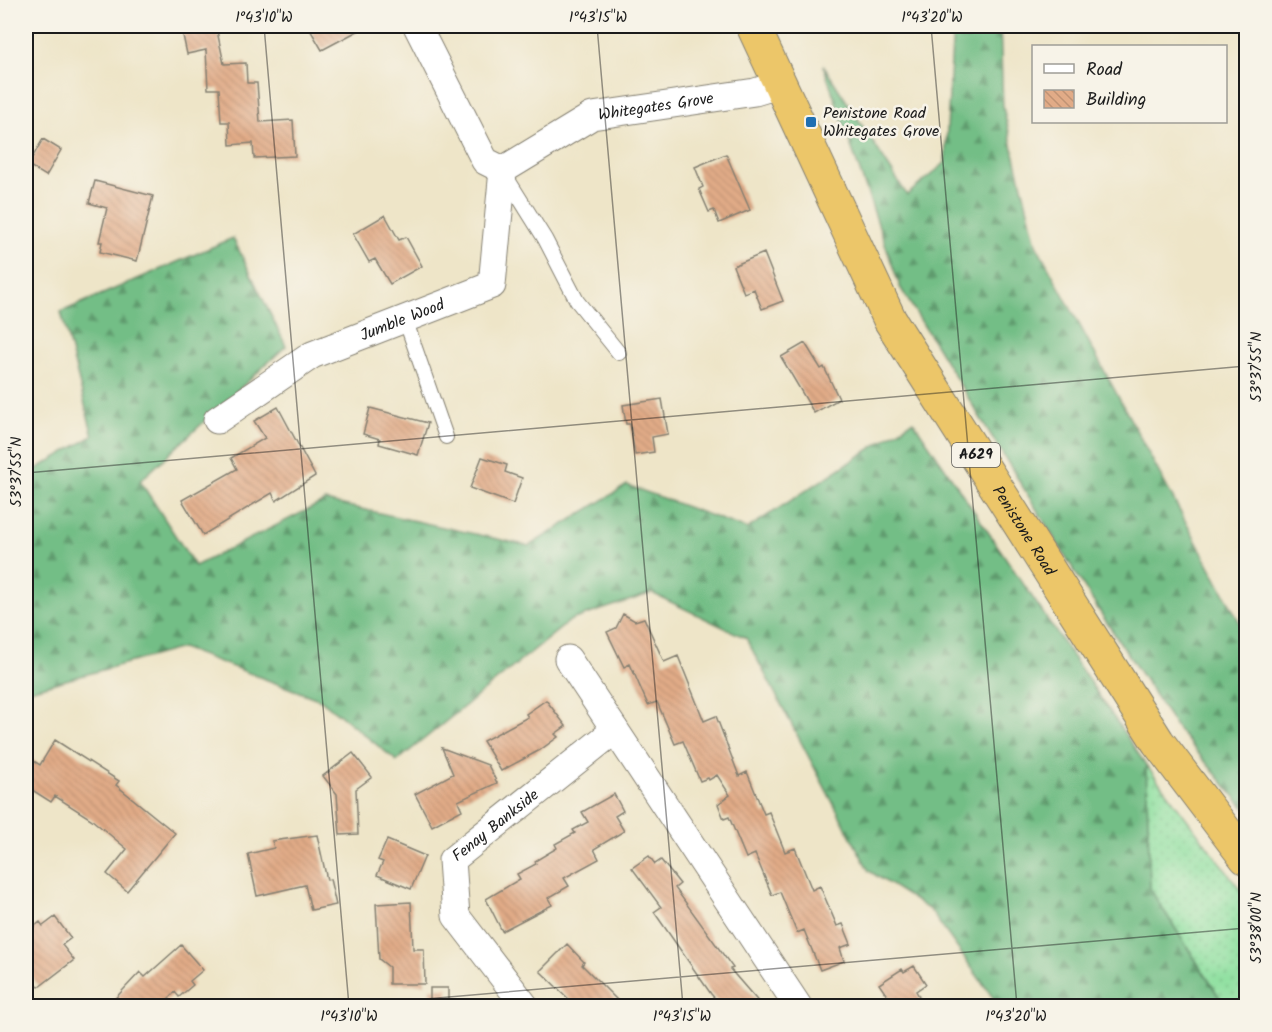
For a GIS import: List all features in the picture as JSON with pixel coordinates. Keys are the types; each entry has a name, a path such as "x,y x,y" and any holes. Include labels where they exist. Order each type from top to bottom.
{"highway":[{"name":"Penistone Road","path":"753,26 778,85 890,320 1158,742 1246,858"}],"street":[{"path":"417,26 485,161 503,170"},
{"name":"Whitegates Grove","path":"503,170 592,116 755,92 778,85"},
{"name":"Jumble Wood","path":"217,420 312,355 492,285 503,170"},
{"path":"568,659 798,1006"},
{"name":"Fenay Bankside","path":"525,1006 456,916 452,860 615,730"}],"lane":[{"path":"503,170 545,238 577,301 619,353"},
{"path":"405,319 446,437"}],"green space":[{"path":"953,26 1000,26 1003,107 1036,244 1246,634 1246,810 1176,727 1096,606 900,287 823,65 907,195 945,163"},
{"path":"233,238 286,346 140,481 195,566 325,501 529,546 627,485 747,529 913,421 1146,765 1150,889 1225,1006 999,1006 930,910 869,871 746,638 652,593 571,620 397,761 321,700 182,648 26,691 26,475 93,436 61,312"},
{"path":"1146,765 1246,897 1246,1006 1225,1006 1150,889"}],"building":[{"path":"181,26 216,26 224,64 246,63 247,83 257,83 260,122 293,120 295,156 254,158 253,143 230,145 229,122 221,122 219,89 208,89 206,50 187,54"},
{"path":"308,26 367,26 322,50"},
{"path":"43,139 61,150 46,176 28,165"},
{"path":"726,154 750,210 719,223 714,210 709,212 699,189 703,187 695,167"},
{"path":"95,181 153,196 137,261 100,252 102,242 99,242 107,208 89,203"},
{"path":"385,215 399,240 406,237 422,266 390,284 375,259 369,262 353,234"},
{"path":"764,253 783,301 762,309 754,289 744,293 733,266"},
{"path":"805,343 821,369 824,367 839,399 814,413 781,357"},
{"path":"662,399 668,434 652,437 654,452 635,455 630,424 626,424 623,405"},
{"path":"278,407 315,476 276,501 272,493 203,535 182,500 237,469 231,458 265,438 254,421"},
{"path":"370,408 428,423 418,455 379,444 380,439 363,434"},
{"path":"482,457 507,465 505,472 522,478 513,504 470,488"},
{"path":"623,614 635,621 644,618 664,662 678,656 704,721 716,716 739,776 747,772 764,814 769,812 785,852 795,848 812,890 820,886 837,926 843,924 851,944 840,948 844,961 820,970 804,930 797,933 780,892 772,895 755,854 746,858 729,817 724,819 718,804 730,795 717,775 709,780 708,778 700,781 683,741 675,744 657,702 648,705 630,664 624,667 607,632 616,628"},
{"path":"546,700 566,726 555,734 558,737 540,750 501,771 483,741 528,717 526,714"},
{"path":"55,740 119,781 116,785 175,833 127,891 107,874 127,849 91,819 55,796 51,802 26,786 26,756 40,765"},
{"path":"442,748 488,765 497,783 458,801 462,810 432,826 415,794 453,774"},
{"path":"353,753 372,777 356,789 358,834 340,835 337,794 323,776"},
{"path":"614,794 623,811 615,816 624,831 594,849 599,859 564,878 569,886 548,898 552,905 502,931 486,899 520,879 517,874 536,864 535,861 557,848 555,844 575,833 573,830 588,822 582,812"},
{"path":"317,835 327,880 330,879 336,905 311,910 305,885 257,896 248,854 274,848 272,841"},
{"path":"387,840 425,856 411,889 377,875 383,862 378,860"},
{"path":"649,856 655,864 661,860 680,884 675,888 733,968 730,969 762,1006 722,1006 711,994 654,912 661,907 632,868"},
{"path":"411,902 413,949 424,949 425,984 389,984 389,967 379,959 376,904"},
{"path":"55,917 71,938 62,945 74,960 39,987 26,969 26,933 40,922 43,926"},
{"path":"567,944 584,962 582,965 623,1006 576,1006 540,971"},
{"path":"181,945 203,970 190,981 193,985 179,997 175,992 161,1006 108,1006 140,972 145,977"},
{"path":"914,966 926,984 916,991 921,1000 911,1006 894,1006 879,984 902,969 904,972"},
{"path":"430,988 448,988 448,1006 430,1006"}],"place":[{"name":"Penistone Road Whitegates Grove","path":"811,122"}]}
